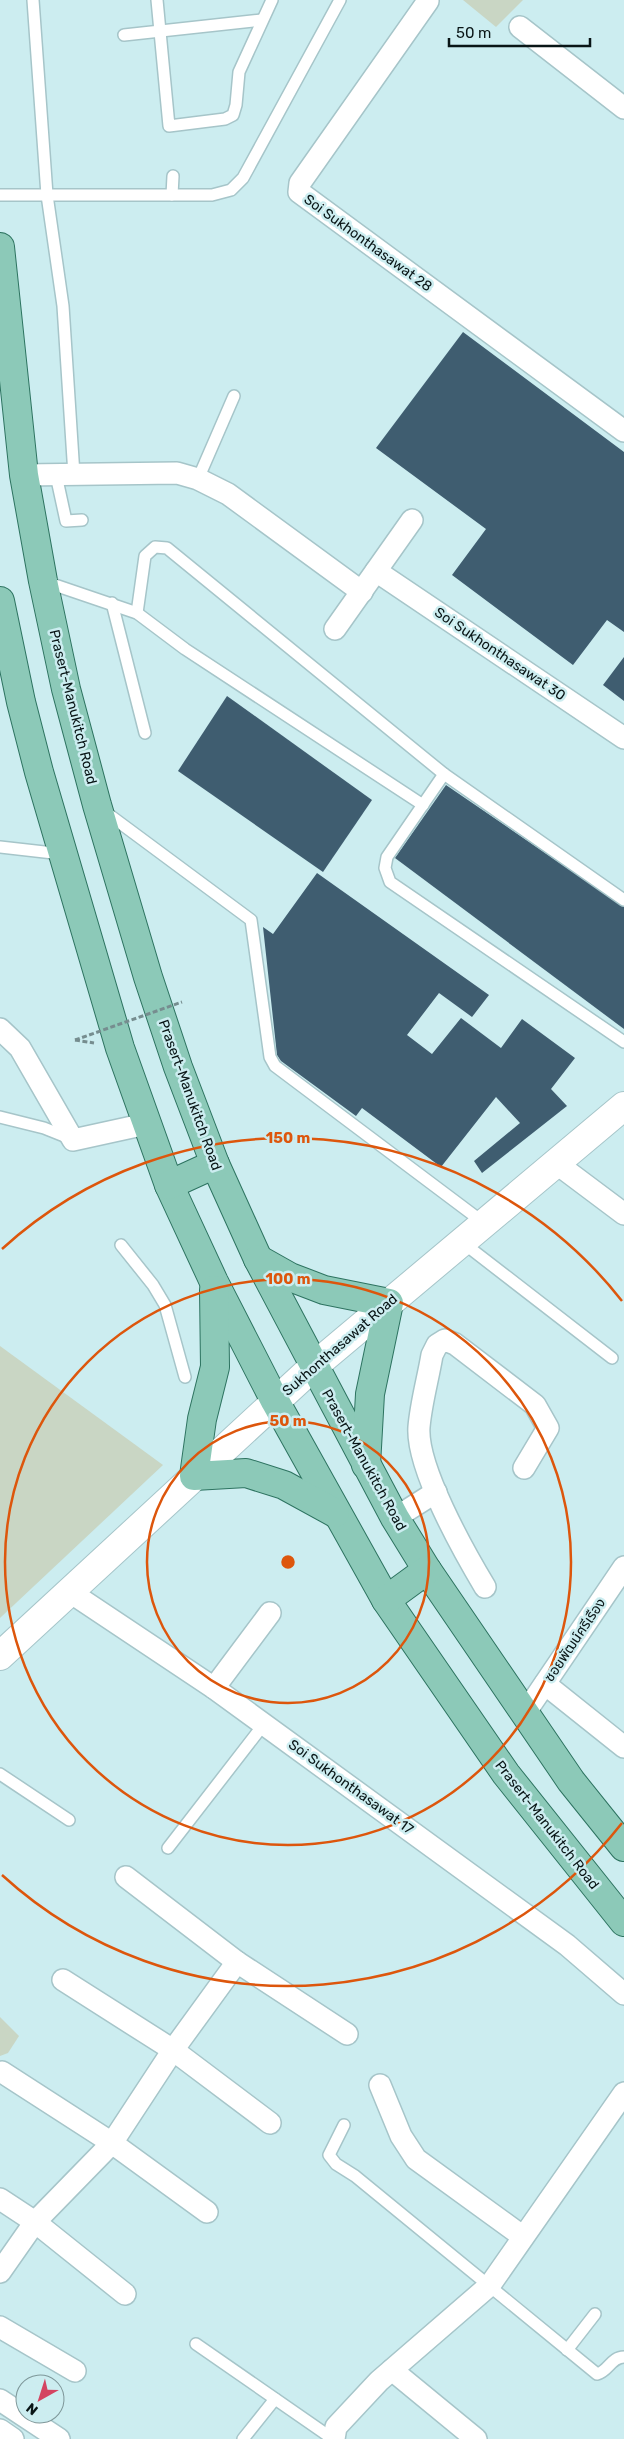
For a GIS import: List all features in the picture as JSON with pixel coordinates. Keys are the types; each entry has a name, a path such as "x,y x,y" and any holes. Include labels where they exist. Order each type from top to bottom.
{"main road":[{"name":"Prasert-Manukitch Road","path":"0,246 24,475 43,581 66,690 97,805 163,1022 215,1164 258,1259 395,1518 427,1570 571,1781 624,1847"},
{"name":"Prasert-Manukitch Road","path":"0,601 3,632 62,854 120,1048 169,1185 214,1282 275,1401 386,1600 506,1774 624,1922"},
{"name":"Sukhonthasawat Road","path":"0,1656 313,1366 624,1106"},
{"path":"169,1185 215,1164"},
{"path":"258,1259 290,1277 324,1290 388,1303 370,1394 366,1464"},
{"path":"214,1282 216,1367 202,1419 194,1476 246,1474 284,1485 336,1513"},
{"path":"386,1600 427,1570"}],"street":[{"name":"Soi Sukhonthasawat 28","path":"428,1 300,183 300,192 624,431"},
{"path":"520,27 624,108"},
{"path":"24,475 177,473 198,478 228,494 362,592"},
{"path":"335,629 412,520"},
{"name":"Soi Sukhonthasawat 30","path":"376,571 624,738"},
{"path":"0,1028 20,1048 73,1140 146,1124"},
{"path":"556,1163 624,1214"},
{"path":"485,1587 471,1564 436,1492 429,1475 419,1428 432,1356 437,1345 445,1340 455,1344 535,1405 548,1428 524,1468"},
{"path":"395,1518 436,1492"},
{"name":"ซอยพัฒน์ศรีเรือง","path":"525,1713 624,1567"},
{"name":"Soi Sukhonthasawat 17","path":"70,1592 214,1688 264,1724 567,1945 624,1994"},
{"path":"214,1688 270,1613"},
{"path":"545,1684 624,1748"},
{"path":"126,1877 237,1962 347,2034"},
{"path":"0,2272 35,2222 112,2143 173,2050 237,1962"},
{"path":"63,1980 173,2050 270,2123"},
{"path":"2,2072 112,2143 207,2212"},
{"path":"380,2085 401,2136 416,2159 522,2236"},
{"path":"334,2439 336,2426 392,2370 490,2285 522,2236 624,2093"},
{"path":"0,2199 35,2222 125,2294"},
{"path":"0,2328 75,2371"},
{"path":"392,2370 476,2439"},
{"path":"0,2400 59,2439"},
{"path":"0,2430 14,2439"}],"lane":[{"path":"32,0 47,195 63,306 66,521 82,520"},
{"path":"157,0 171,131 225,119 233,115 236,105 239,72 272,0"},
{"path":"0,196 212,195 231,190 243,178 340,0"},
{"path":"124,35 262,20"},
{"path":"172,195 173,176"},
{"path":"198,478 234,396"},
{"path":"137,613 145,556 155,546 167,548 444,774 624,900"},
{"path":"43,581 137,613 186,649 423,805"},
{"path":"112,603 145,733"},
{"path":"444,774 387,857 384,868 390,882 624,1042"},
{"path":"97,805 251,920 270,1057 275,1066 484,1223"},
{"path":"0,847 62,854"},
{"path":"0,1118 44,1128 73,1140"},
{"path":"462,1242 612,1358"},
{"path":"121,1245 153,1285 165,1306 184,1377"},
{"path":"168,1848 264,1724"},
{"path":"0,1774 69,1820"},
{"path":"344,2125 329,2155 336,2164 355,2176 490,2285 596,2374 602,2373 615,2359 624,2357"},
{"path":"568,2350 596,2314"},
{"path":"196,2344 334,2439"},
{"path":"243,2439 275,2399"}],"path":[{"path":"75,1040 182,1002"}],"green space":[{"path":"463,0 523,0 496,27"},
{"path":"0,1346 163,1465 0,1618"},
{"path":"0,2017 19,2036 8,2053 0,2056"}],"building":[{"path":"463,332 624,452 624,632 607,620 573,665 452,575 486,529 376,448"},
{"path":"624,657 624,701 603,685"},
{"path":"227,696 372,800 323,872 178,771"},
{"path":"446,785 624,907 624,1029 395,858"},
{"path":"317,873 489,995 472,1017 439,993 407,1035 432,1054 461,1018 501,1048 522,1019 575,1058 551,1089 567,1106 482,1173 474,1161 520,1123 496,1097 441,1167 362,1108 356,1116 281,1061 277,1055 263,927 273,934"}]}
